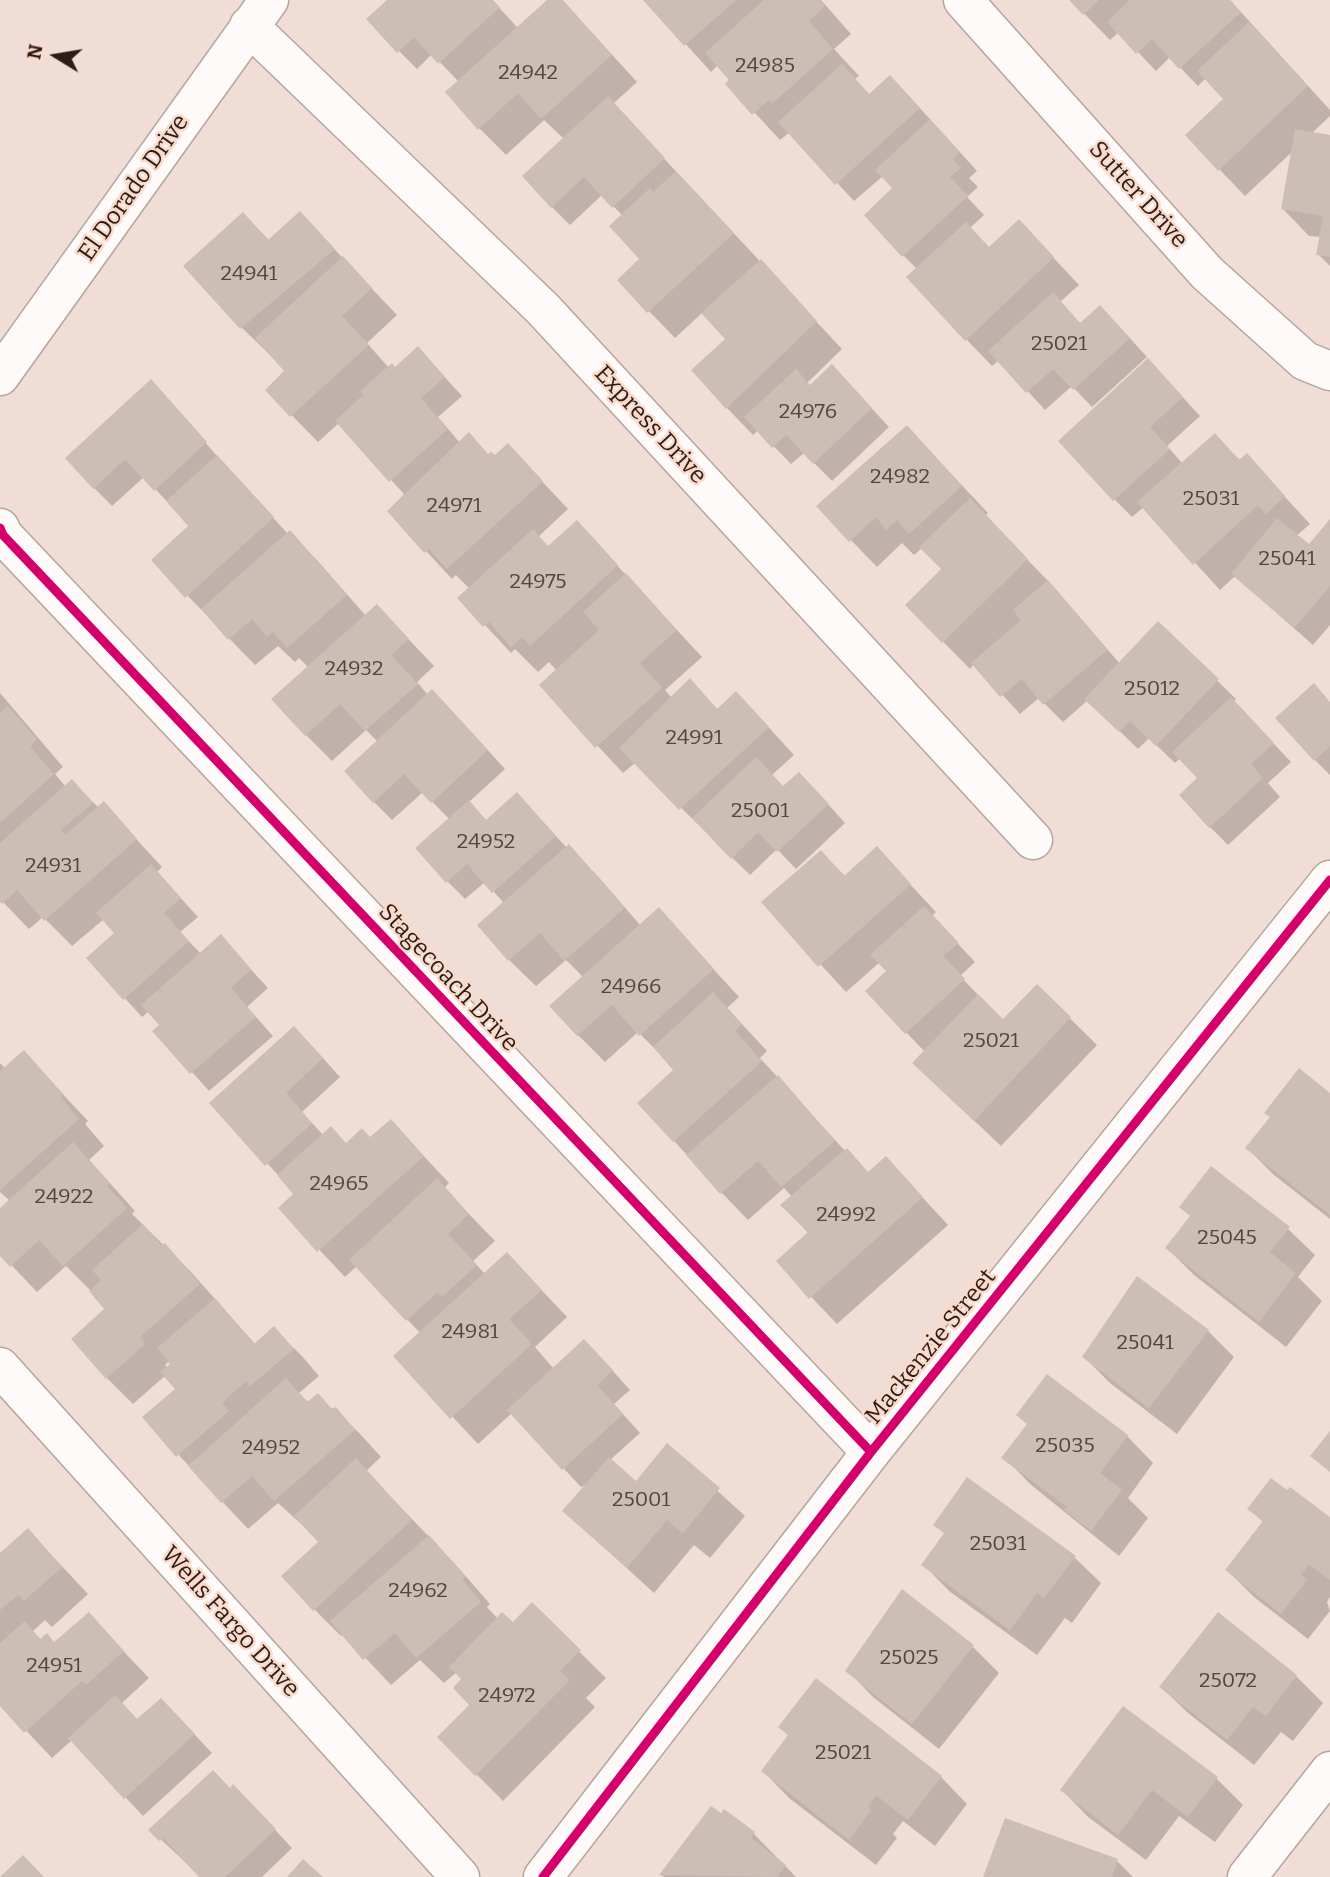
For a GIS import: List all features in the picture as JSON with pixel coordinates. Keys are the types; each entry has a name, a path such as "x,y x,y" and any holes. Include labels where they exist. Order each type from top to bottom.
{"street":[{"name":"Sutter Drive","path":"963,0 1207,273 1305,361 1330,371"},
{"name":"El Dorado Drive","path":"0,376 259,13"},
{"name":"Express Drive","path":"259,13 543,309 1033,840"},
{"name":"Stagecoach Drive","path":"0,528 22,555 872,1452"},
{"name":"Mackenzie Street","path":"543,1877 872,1452 1330,880"},
{"name":"Wells Fargo Drive","path":"0,1367 460,1877"},
{"path":"1247,1877 1330,1770"}],"building":[{"path":"387,0 493,0 500,7 438,64 414,37 397,53 366,19"},
{"path":"547,0 563,0 612,55 541,119 518,93 478,130 445,92"},
{"path":"643,0 736,0 684,46"},
{"path":"764,0 820,0 825,6 809,21 833,49 772,104 769,100 752,115 725,84 729,80 705,53"},
{"path":"1069,0 1099,0 1083,15"},
{"path":"1130,0 1230,0 1241,12 1179,69 1152,39 1136,54 1107,22"},
{"path":"1249,22 1308,86 1218,171 1185,135 1223,99 1197,71"},
{"path":"842,64 869,94 890,75 920,108 835,185 778,122"},
{"path":"608,96 665,158 612,208 584,177 551,208 522,176"},
{"path":"930,119 960,152 953,159 961,168 950,177 968,196 902,257 864,215 892,188 875,170"},
{"path":"1295,129 1330,135 1330,257 1316,255 1323,216 1281,209"},
{"path":"676,171 734,233 647,313 617,280 639,259 609,226 650,188 653,192"},
{"path":"300,211 335,249 240,329 183,266 243,212 268,240"},
{"path":"1019,219 1054,257 965,341 906,277 966,222 989,247"},
{"path":"343,256 372,288 342,316 369,345 290,417 265,390 284,371 255,338"},
{"path":"761,259 817,321 726,409 691,370 725,339 701,313"},
{"path":"1053,292 1080,323 1100,305 1130,338 1073,390 1053,369 1026,393 988,351"},
{"path":"418,346 445,377 421,398 448,429 389,482 335,421 363,395 360,391 392,363 395,367"},
{"path":"1148,358 1183,397 1150,427 1170,449 1113,501 1058,441"},
{"path":"832,364 872,408 813,464 786,435 772,448 744,417 796,369 810,385"},
{"path":"151,379 207,442 154,491 125,459 93,489 65,458"},
{"path":"907,425 962,486 909,534 897,520 886,530 876,517 849,542 816,506"},
{"path":"469,432 488,454 491,452 495,455 508,443 543,481 447,569 429,549 424,553 387,511"},
{"path":"1215,433 1239,460 1247,453 1285,496 1266,514 1258,505 1193,565 1137,502"},
{"path":"217,455 274,517 185,598 151,560 188,526 166,501"},
{"path":"970,498 1028,559 942,643 905,605 941,569 919,547"},
{"path":"1277,518 1309,544 1330,519 1330,586 1294,628 1231,574"},
{"path":"577,520 618,565 530,646 522,637 511,647 489,622 483,627 457,598 533,529 548,546"},
{"path":"290,530 347,595 287,648 273,632 267,637 252,619 228,640 201,609"},
{"path":"626,573 677,630 640,663 662,688 595,748 539,685 599,630 583,612"},
{"path":"1048,580 1107,650 1043,705 1022,679 1000,697 971,663 1021,620 1013,610"},
{"path":"377,604 409,639 391,655 418,684 365,731 340,704 305,736 271,699"},
{"path":"1158,621 1219,679 1156,746 1130,721 1119,732 1084,699"},
{"path":"690,678 717,709 736,691 769,727 679,810 619,748"},
{"path":"1314,683 1330,702 1330,746 1314,761 1275,718"},
{"path":"432,689 488,750 431,803 404,774 373,803 344,771"},
{"path":"1231,697 1274,743 1251,764 1263,778 1209,828 1179,795 1197,778 1172,752"},
{"path":"8,706 37,739 30,747 54,774 0,823 0,713"},
{"path":"756,757 783,786 799,772 829,804 777,852 758,832 731,859 692,818"},
{"path":"72,779 93,803 61,830 65,835 104,801 137,839 44,921 17,890 2,904 0,902 0,843"},
{"path":"517,792 556,836 492,893 467,864 446,883 415,848 469,800 486,820"},
{"path":"569,844 625,908 564,961 540,933 508,961 477,925"},
{"path":"877,846 911,884 818,967 761,902 821,850 844,876"},
{"path":"151,864 181,898 164,913 189,941 123,1000 86,958 114,933 96,913"},
{"path":"924,906 959,943 943,956 965,979 905,1034 865,991 886,971 870,955"},
{"path":"659,907 714,969 639,1036 612,1005 577,1036 549,1006"},
{"path":"221,934 251,969 231,988 256,1017 190,1074 152,1031 159,1025 141,1005"},
{"path":"1037,984 1071,1017 974,1121 912,1063 978,994 1003,1019"},
{"path":"713,992 742,1024 735,1031 762,1061 673,1142 637,1103 673,1070 653,1047"},
{"path":"294,1026 323,1058 286,1093 312,1123 265,1166 209,1103"},
{"path":"24,1050 63,1094 60,1096 79,1119 0,1190 0,1071"},
{"path":"1299,1068 1330,1093 1330,1215 1245,1148 1270,1117 1264,1113"},
{"path":"778,1075 835,1141 781,1187 758,1161 720,1194 686,1155"},
{"path":"391,1119 424,1156 317,1252 278,1208 293,1194 277,1175 331,1126 346,1143 362,1128 370,1137"},
{"path":"73,1142 110,1183 107,1186 127,1208 63,1266 39,1240 10,1267 0,1256 0,1208"},
{"path":"847,1148 868,1172 886,1156 923,1197 809,1299 776,1261 808,1232 780,1205"},
{"path":"1211,1166 1290,1227 1270,1252 1296,1273 1259,1322 1165,1248 1190,1216 1179,1207"},
{"path":"437,1178 469,1214 448,1234 477,1265 442,1297 438,1292 406,1321 349,1260"},
{"path":"143,1224 161,1245 165,1243 200,1284 140,1337 145,1344 106,1379 71,1339 104,1309 89,1291 101,1280 92,1270"},
{"path":"507,1252 542,1290 509,1319 532,1344 450,1419 393,1356"},
{"path":"1137,1276 1209,1330 1149,1408 1082,1357"},
{"path":"215,1298 254,1344 274,1326 294,1349 250,1386 246,1381 222,1403 229,1411 176,1457 142,1417 175,1389 160,1372 170,1364 157,1348"},
{"path":"584,1339 613,1370 597,1385 623,1414 562,1470 507,1410"},
{"path":"1047,1374 1128,1435 1100,1473 1122,1490 1091,1531 1064,1510 1067,1507 1001,1458 1027,1424 1016,1415"},
{"path":"286,1378 307,1402 318,1393 332,1409 336,1407 355,1430 274,1501 252,1476 221,1503 188,1466"},
{"path":"1330,1431 1330,1472 1310,1456"},
{"path":"667,1443 720,1488 683,1533 667,1520 627,1568 562,1511 609,1457 636,1481"},
{"path":"356,1458 412,1520 313,1611 281,1576 318,1542 294,1516"},
{"path":"967,1477 1076,1556 1044,1598 1037,1593 1010,1630 921,1565 944,1533 933,1525"},
{"path":"1271,1478 1287,1490 1290,1487 1330,1517 1330,1580 1309,1564 1301,1575 1307,1580 1281,1614 1225,1570 1263,1521 1247,1509"},
{"path":"28,1528 62,1567 24,1601 18,1595 0,1610 0,1553"},
{"path":"429,1535 465,1576 462,1579 481,1602 416,1658 395,1633 363,1660 330,1621"},
{"path":"902,1589 974,1645 912,1724 845,1671"},
{"path":"532,1602 581,1650 560,1671 570,1680 475,1776 437,1737 469,1705 453,1688 461,1679 449,1667 502,1612 513,1622"},
{"path":"89,1612 124,1651 86,1685 82,1681 24,1733 0,1706 0,1643 25,1621 40,1639 47,1633 54,1642"},
{"path":"1218,1612 1297,1675 1266,1716 1253,1707 1227,1740 1159,1687"},
{"path":"816,1678 942,1776 908,1820 876,1795 868,1807 871,1810 849,1840 761,1771 788,1735 778,1727"},
{"path":"115,1695 137,1719 161,1698 195,1734 124,1799 68,1738"},
{"path":"1123,1706 1218,1777 1188,1817 1152,1790 1118,1835 1060,1790"},
{"path":"213,1770 230,1788 233,1784 276,1829 225,1877 199,1877 163,1838 159,1841 148,1830"},
{"path":"711,1806 721,1813 724,1809 755,1832 751,1838 786,1865 777,1877 659,1875"},
{"path":"1005,1818 1118,1859 1112,1877 983,1877"},
{"path":"23,1855 44,1877 0,1877"},
{"path":"303,1859 323,1877 287,1877"}],"cycle path":[{"path":"0,528 3,535 871,1452"},
{"path":"543,1877 871,1452 1330,880"}]}
